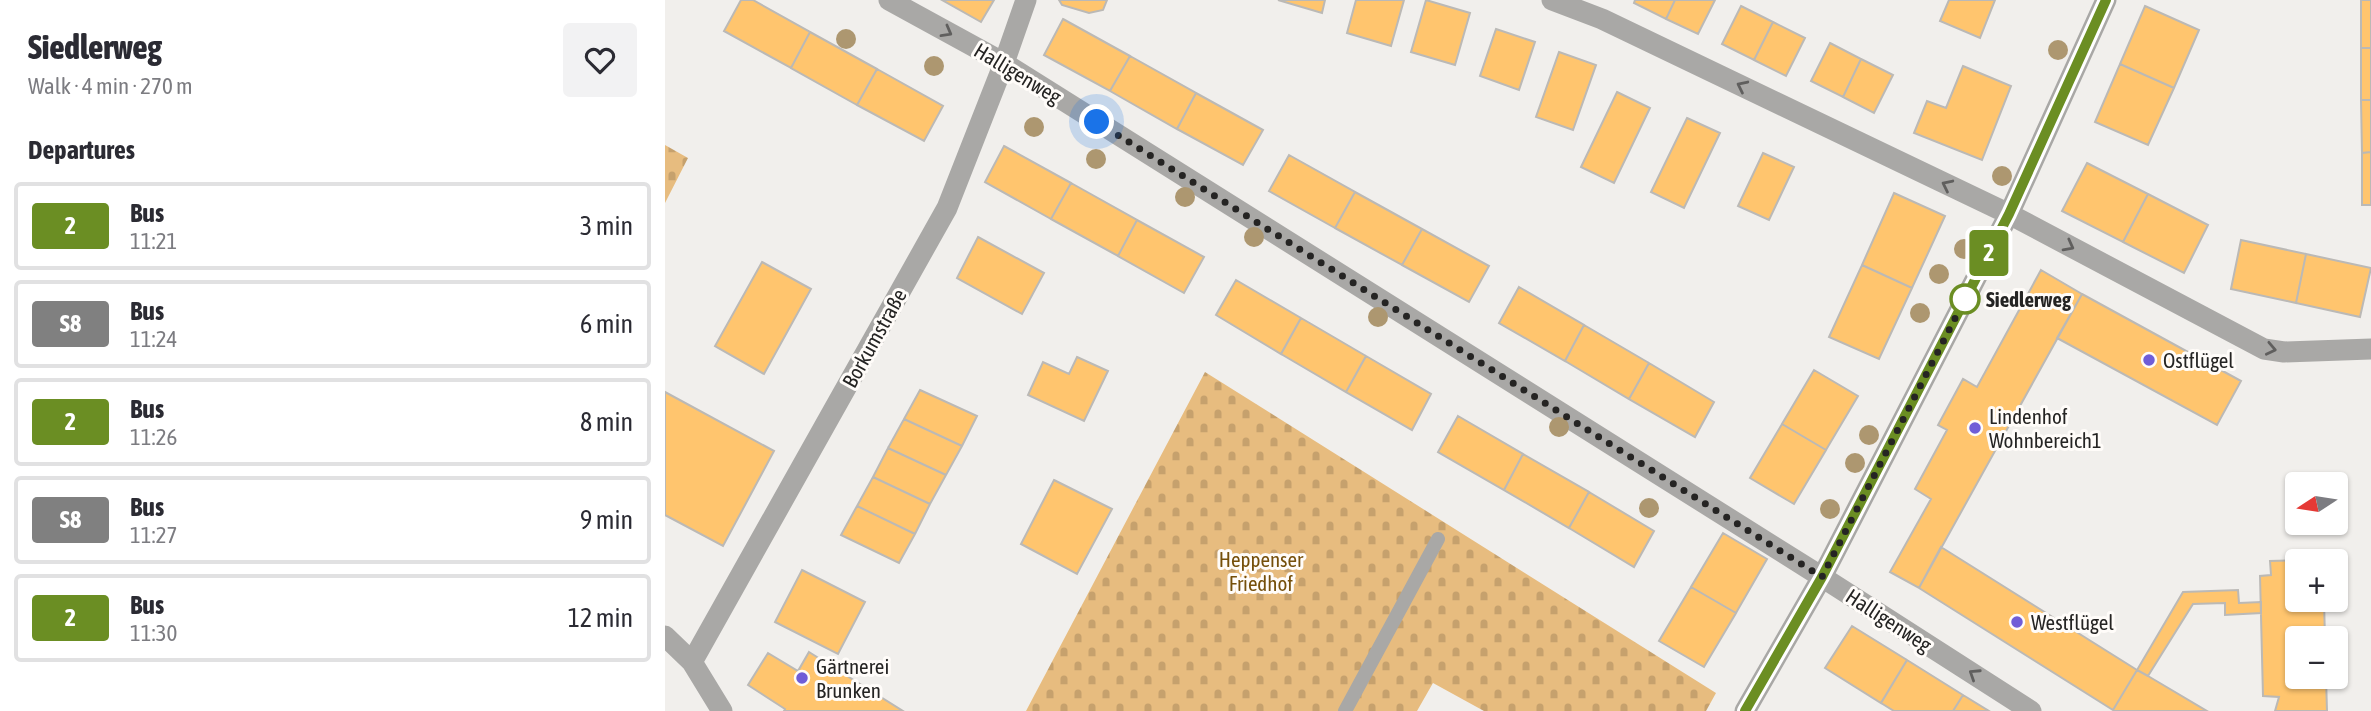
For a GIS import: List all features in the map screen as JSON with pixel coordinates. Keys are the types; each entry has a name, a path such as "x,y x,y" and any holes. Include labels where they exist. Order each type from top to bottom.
{"street":[{"name":"Halligenweg","path":"889,0 1004,63 2031,711"},
{"name":"Borkumstraße","path":"692,662 947,208 1004,63 1025,0"},
{"path":"1552,0 1602,19 2009,214 2264,349 2284,352 2371,349"},
{"path":"1745,711 1822,577 2009,214 2106,0"},
{"path":"665,636 692,662 722,711"}],"lane":[{"path":"1345,711 1438,539"}],"green space":[{"path":"665,145 688,158 665,203"},
{"name":"Heppenser Friedhof","path":"1205,372 1716,693 1706,711 1484,711 1433,683 1417,711 1026,711"}],"building":[{"path":"741,0 753,0 810,32 791,68 724,31"},
{"path":"942,0 994,0 981,22"},
{"path":"1059,0 1107,0 1103,10 1089,13 1062,5"},
{"path":"1278,0 1325,0 1322,13"},
{"path":"1356,0 1404,0 1391,46 1347,33"},
{"path":"1426,0 1470,13 1455,65 1411,52"},
{"path":"1635,0 1675,0 1666,19 1634,3"},
{"path":"1675,0 1715,0 1698,34 1666,19"},
{"path":"1949,0 1995,0 1980,38 1940,21"},
{"path":"2361,0 2371,0 2371,48 2361,48"},
{"path":"1741,6 1773,22 1754,60 1722,44"},
{"path":"2145,6 2199,30 2174,88 2120,64"},
{"path":"1063,19 1130,56 1110,91 1044,55"},
{"path":"1773,22 1805,38 1786,76 1754,60"},
{"path":"1496,29 1535,42 1519,90 1480,76"},
{"path":"810,32 877,69 857,105 791,68"},
{"path":"1830,43 1861,59 1843,97 1811,81"},
{"path":"2361,48 2371,48 2371,100 2361,100"},
{"path":"1559,52 1596,65 1573,130 1536,117"},
{"path":"1130,56 1196,93 1177,129 1110,91"},
{"path":"1861,59 1893,75 1874,113 1843,97"},
{"path":"2120,64 2174,88 2148,145 2095,122"},
{"path":"1963,66 2011,86 1982,160 1914,133 1927,101 1946,108"},
{"path":"877,69 943,106 924,141 857,105"},
{"path":"1617,92 1650,108 1614,183 1581,167"},
{"path":"1196,93 1263,130 1243,165 1177,129"},
{"path":"2361,100 2371,100 2371,152 2362,153"},
{"path":"1687,118 1720,133 1684,208 1651,192"},
{"path":"1004,146 1071,183 1051,219 985,182"},
{"path":"2371,152 2371,205 2362,205 2362,153"},
{"path":"1763,153 1794,167 1769,220 1738,206"},
{"path":"1289,155 1355,192 1335,228 1269,191"},
{"path":"2087,163 2148,194 2123,242 2062,211"},
{"path":"1071,183 1137,220 1118,256 1051,219"},
{"path":"1355,192 1422,229 1402,265 1335,228"},
{"path":"1894,193 1945,216 1912,288 1862,265"},
{"path":"2148,194 2208,225 2184,273 2123,242"},
{"path":"1137,220 1204,257 1184,293 1118,256"},
{"path":"1422,229 1489,266 1469,302 1402,265"},
{"path":"978,237 1044,273 1022,314 957,278"},
{"path":"2241,240 2306,254 2296,303 2231,289"},
{"path":"2306,254 2371,268 2360,317 2296,303"},
{"path":"762,262 811,289 764,374 715,346"},
{"path":"1862,265 1912,288 1879,359 1829,337"},
{"name":"Lindenhof Wohnbereich1","path":"2041,270 2082,294 1919,588 1890,572 1931,499 1915,489 1947,430 1938,425 1963,379 1977,387"},
{"path":"1236,280 1301,318 1281,354 1216,315"},
{"path":"1519,287 1584,325 1565,361 1499,323"},
{"name":"Ostflügel","path":"2082,294 2241,381 2217,425 2057,338"},
{"path":"1301,318 1366,356 1346,392 1281,354"},
{"path":"1584,325 1649,363 1629,399 1565,361"},
{"path":"1366,356 1431,394 1412,430 1346,392"},
{"path":"1077,357 1108,371 1084,421 1028,395 1043,362 1069,374"},
{"path":"1649,363 1714,402 1695,437 1629,399"},
{"path":"1814,370 1858,396 1826,450 1782,424"},
{"path":"920,390 977,416 962,446 904,419"},
{"path":"665,392 774,451 723,546 665,515"},
{"path":"1458,416 1523,454 1504,490 1438,452"},
{"path":"904,419 962,446 946,475 888,448"},
{"path":"1782,424 1826,450 1794,504 1750,478"},
{"path":"888,448 946,475 930,504 873,477"},
{"path":"1523,454 1589,492 1569,528 1504,490"},
{"path":"873,477 930,504 915,534 857,506"},
{"path":"1054,480 1112,509 1077,574 1021,544"},
{"path":"1589,492 1654,531 1634,567 1569,528"},
{"path":"857,506 915,534 899,563 841,535"},
{"path":"1723,533 1767,559 1736,613 1691,587"},
{"name":"Westflügel","path":"1941,547 2137,670 2113,710 1919,588"},
{"path":"2270,561 2285,561 2285,612 2324,612 2325,626 2285,626 2285,689 2326,689 2327,711 2275,711 2279,697 2263,696 2260,576 2271,575"},
{"path":"802,570 865,602 838,654 775,622"},
{"path":"1691,587 1736,613 1704,667 1659,641"},
{"path":"2238,590 2239,603 2261,602 2261,613 2225,615 2225,603 2193,604 2148,676 2137,670 2183,592"},
{"path":"1852,626 1907,660 1881,703 1825,668"},
{"name":"Gärtnerei Brunken","path":"809,652 903,711 784,711 785,709 748,685 768,653 798,671"},
{"path":"1907,660 1963,695 1953,711 1894,711 1881,703"},
{"path":"2137,670 2207,711 2114,711"},
{"path":"1963,695 1989,711 1953,711"}],"bus line":[{"name":"2","path":"1745,711 1822,577 2009,214 2106,0"}],"place":[{"name":"Siedlerweg","path":"1965,299"},
{"name":"Ostflügel","path":"2149,360"},
{"name":"Lindenhof Wohnbereich1","path":"1975,428"},
{"name":"Westflügel","path":"2017,622"},
{"name":"Gärtnerei Brunken","path":"802,678"}],"route":[{"path":"1097,122 1822,577 1965,299"}]}
